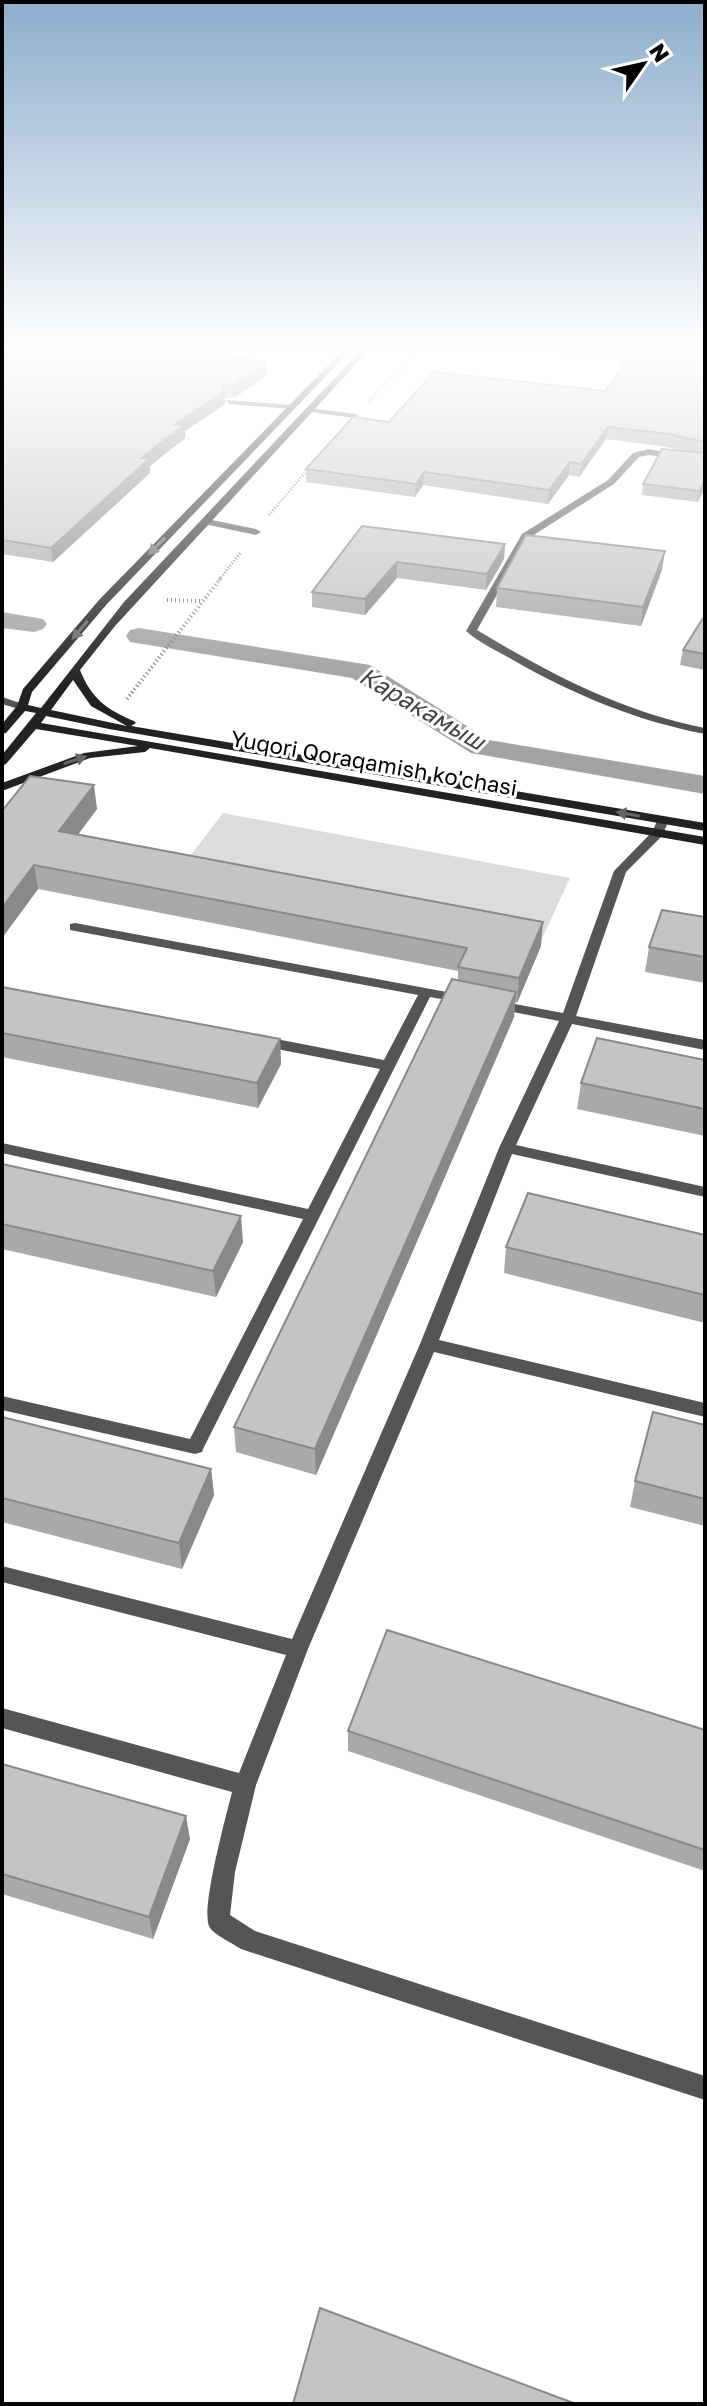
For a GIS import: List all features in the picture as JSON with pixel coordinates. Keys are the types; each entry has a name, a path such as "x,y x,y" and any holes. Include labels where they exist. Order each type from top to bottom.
{"street":[{"path":"2,731 22,707 27,691 103,602 239,461"},
{"path":"2,762 35,725 126,606 263,461"},
{"path":"630,461 611,482 525,536 471,631 594,696 684,728 705,731"},
{"path":"207,522 256,532"},
{"path":"79,665 82,692 94,705 132,724 174,737"},
{"path":"2,700 22,707 35,725"},
{"name":"Yuqori Qoraqamish ko'chasi","path":"22,707 660,826 705,841"},
{"name":"Yuqori Qoraqamish ko'chasi","path":"35,725 660,826 705,827"},
{"path":"2,787 88,755 162,747"},
{"path":"660,826 620,871 568,1018 507,1148 429,1344 298,1649 245,1785 224,1872 218,1920 249,1941 705,2088"},
{"path":"75,927 705,1045"},
{"path":"2,1403 195,1447 426,992"},
{"path":"250,1038 389,1066"},
{"path":"2,1148 313,1216"},
{"path":"507,1148 705,1192"},
{"path":"429,1344 705,1410"},
{"path":"2,1574 298,1649"},
{"path":"2,1718 245,1785"}],"path":[{"path":"119,710 314,461"},
{"path":"158,600 202,601"}],"shaded area":[{"path":"223,813 570,878 541,941 180,869"}],"building":[{"path":"2,461 146,461 51,548 2,540"},
{"path":"313,461 583,461 581,464 570,462 549,490 424,472 416,484 306,469"},
{"path":"655,461 705,461 705,480 699,491 643,484"},
{"path":"362,526 505,544 487,574 397,562 365,599 312,592"},
{"path":"526,535 665,551 643,607 497,588"},
{"path":"705,615 705,654 683,650"},
{"path":"30,776 94,785 59,831 543,922 519,978 458,967 467,948 34,865 2,908 2,811"},
{"path":"662,910 705,917 705,957 649,947"},
{"path":"452,979 516,992 315,1449 234,1427"},
{"path":"2,987 280,1039 257,1083 2,1033"},
{"path":"597,1038 705,1060 705,1109 581,1083"},
{"path":"2,1164 241,1216 213,1271 2,1224"},
{"path":"528,1193 705,1235 705,1295 506,1247"},
{"path":"653,1412 705,1425 705,1499 635,1481"},
{"path":"2,1417 211,1469 179,1543 2,1498"},
{"path":"387,1630 705,1730 705,1850 348,1731"},
{"path":"2,1764 186,1816 149,1917 2,1874"},
{"path":"320,2308 576,2404 293,2404"}],"waterway":[{"name":"Каракамыш","path":"2,620 34,624"},
{"name":"Каракамыш","path":"139,636 360,671 481,747 705,785"}]}
